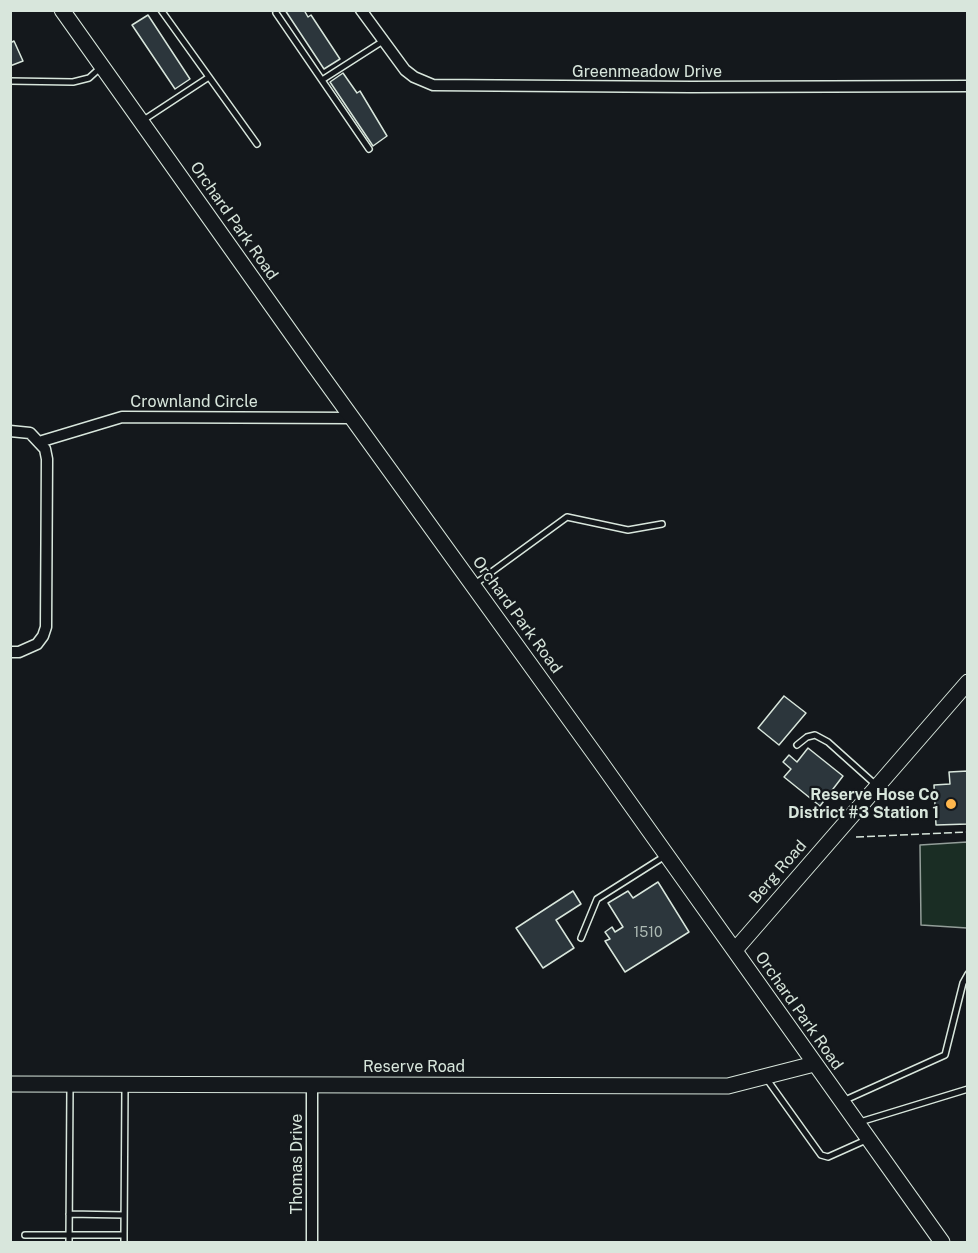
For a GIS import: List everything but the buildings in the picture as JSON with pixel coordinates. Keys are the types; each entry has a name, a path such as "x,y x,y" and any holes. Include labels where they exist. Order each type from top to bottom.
{"main road":[{"name":"Orchard Park Road","path":"62,10 942,1242"},
{"name":"Berg Road","path":"735,950 968,682"},
{"name":"Reserve Road","path":"10,1084 728,1086 814,1064"}],"street":[{"name":"Greenmeadow Drive","path":"361,10 405,70 423,82 443,86 968,86"},
{"name":"Crownland Circle","path":"39,442 122,417 352,418"},
{"path":"10,431 30,433 45,449 46,459 46,627 37,644 19,652 10,652"},
{"name":"Thomas Drive","path":"312,1085 312,1242"}],"lane":[{"path":"161,10 257,144"},
{"path":"276,13 369,149"},
{"path":"322,80 383,41"},
{"path":"10,81 73,82 89,78 102,67"},
{"path":"141,122 209,77"},
{"path":"473,585 567,517 628,530 662,524"},
{"path":"797,745 807,737 815,735 828,742 877,786"},
{"path":"581,938 597,898 667,855"},
{"path":"841,1102 945,1055 960,993 968,974"},
{"path":"765,1077 821,1155 828,1157 867,1139"},
{"path":"69,1242 70,1084"},
{"path":"124,1242 125,1085"},
{"path":"856,1123 968,1089"},
{"path":"69,1214 124,1215"},
{"path":"25,1235 124,1235"}],"green space":[{"path":"967,842 967,928 921,925 920,845"}],"fence":[{"path":"856,837 968,832"}],"place":[{"name":"Reserve Hose Co District #3 Station 1","path":"951,804"}]}
